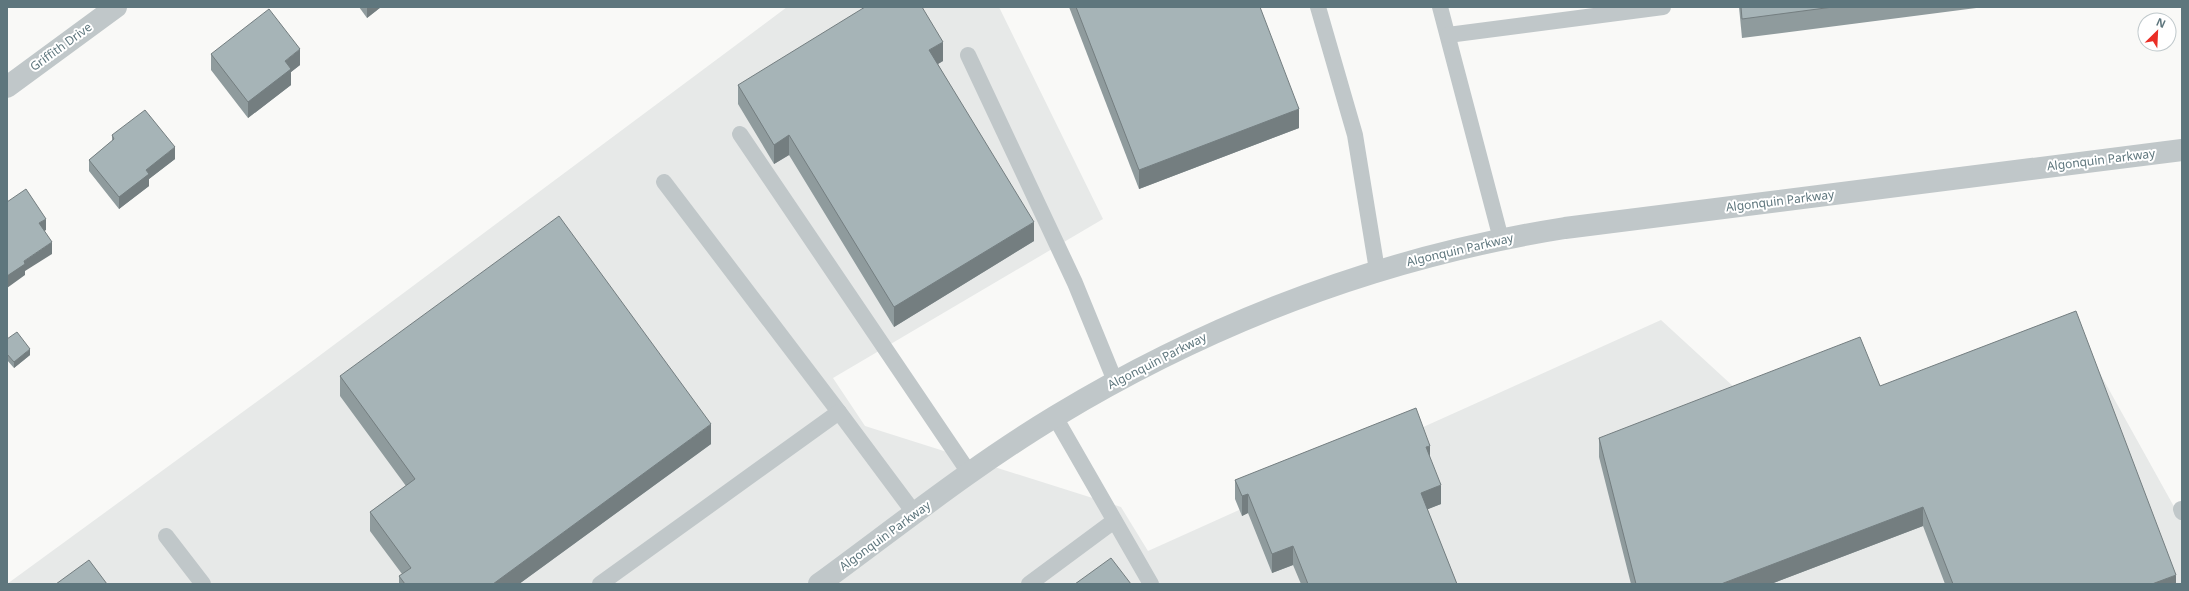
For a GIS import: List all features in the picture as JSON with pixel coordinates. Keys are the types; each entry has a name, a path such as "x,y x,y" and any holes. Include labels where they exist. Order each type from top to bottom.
{"street":[{"name":"Griffith Drive","path":"7,87 116,7"},
{"name":"Algonquin Parkway","path":"820,584 970,474 1054,417 1115,381 1207,335 1266,310 1321,288 1377,270 1501,239 1626,220 2182,150"}],"lane":[{"path":"1318,7 1355,135 1377,270"},
{"path":"1440,7 1501,239"},
{"path":"1448,35 1663,7"},
{"path":"968,55 1075,283 1115,381"},
{"path":"740,134 970,474"},
{"path":"664,182 915,514"},
{"path":"600,584 839,412"},
{"path":"1054,417 1151,584"},
{"path":"1029,584 1114,521"},
{"path":"166,536 203,584"}],"shaded area":[{"path":"787,7 999,7 1103,219 833,378 865,426 1121,507 1148,551 1661,320 1747,399 1874,408 2077,332 2182,521 2182,584 7,584 307,365"}],"building":[{"path":"865,7 922,7 943,42 929,50 1034,222 894,307 789,135 774,145 738,85"},
{"path":"1076,7 1260,7 1299,109 1139,170"},
{"path":"1741,7 1833,7 1742,19"},
{"path":"269,9 300,49 285,61 291,69 248,102 211,54"},
{"path":"145,110 175,147 146,170 149,174 119,197 89,160 114,139 112,135"},
{"path":"26,189 46,219 39,223 52,242 24,261 25,264 7,276 7,202"},
{"path":"559,216 711,424 493,584 405,584 399,576 411,568 370,512 415,479 340,376"},
{"path":"2076,311 2176,575 2152,584 1953,584 1923,507 1721,584 1636,584 1599,438 1860,337 1880,386"},
{"path":"17,332 30,349 14,362 7,354 7,339"},
{"path":"1416,408 1430,446 1426,447 1441,485 1421,493 1457,584 1308,584 1293,546 1272,554 1248,494 1242,496 1235,480"},
{"path":"1111,558 1131,584 1075,584"},
{"path":"89,560 107,584 56,584"}]}
